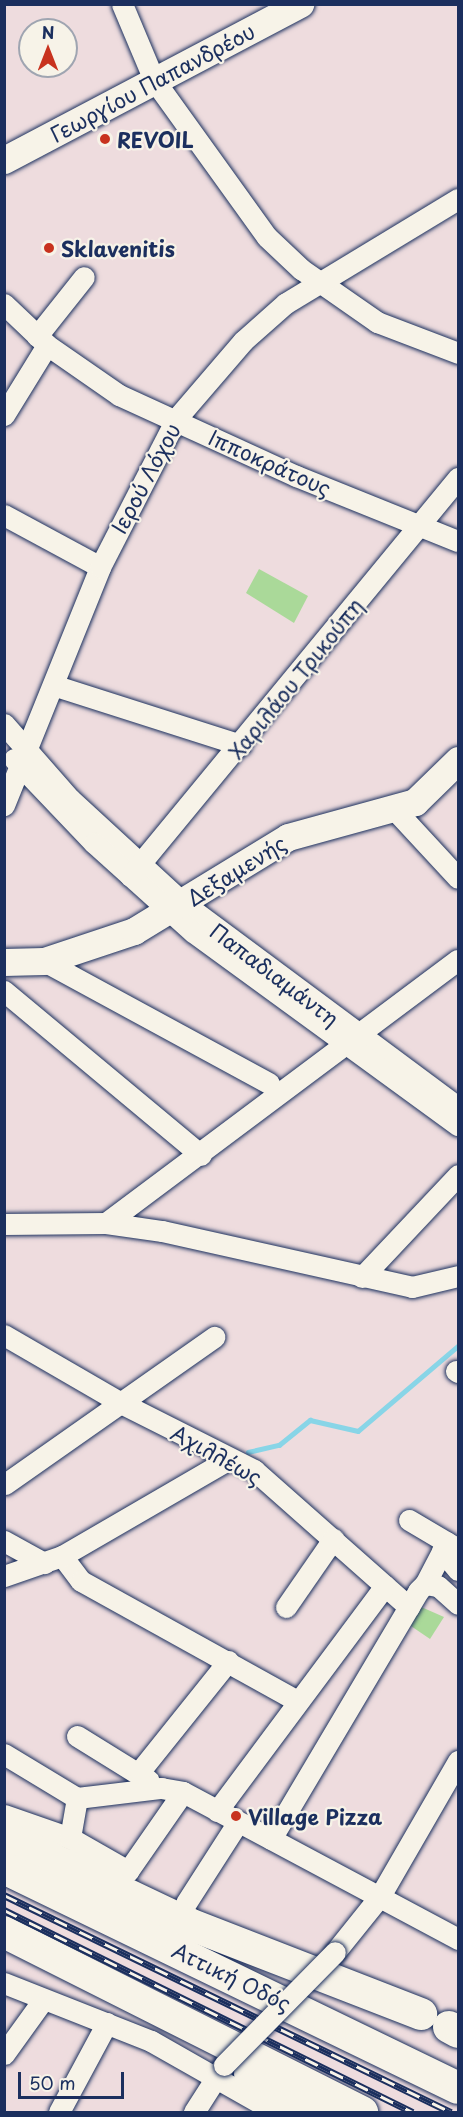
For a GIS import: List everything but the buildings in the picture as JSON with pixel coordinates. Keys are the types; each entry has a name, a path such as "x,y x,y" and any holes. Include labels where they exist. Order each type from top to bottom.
{"highway":[{"path":"4,1836 189,1924 421,2014"},
{"name":"Αττική Οδός","path":"4,1868 459,2088"},
{"path":"6,1932 197,2040 310,2112"},
{"path":"6,1932 362,2112"}],"main road":[{"name":"Γεωργίου Παπανδρέου","path":"8,151 154,80 300,4"},
{"name":"Δεξαμενής","path":"4,962 44,961 82,952 176,908 288,837 396,811 435,787 459,760"}],"street":[{"path":"122,4 154,80 248,215 318,282 377,322 459,353"},
{"name":"Ιερού Λόχου","path":"4,806 56,686 100,567 176,419 243,341 318,282 459,199"},
{"path":"4,415 42,341 84,277"},
{"name":"Ιπποκράτους","path":"4,304 42,341 119,394 296,476 459,541"},
{"name":"Χαριλάου Τρικούπη","path":"135,871 459,478"},
{"path":"4,515 100,567"},
{"path":"56,686 241,745"},
{"name":"Παπαδιαμάντη","path":"4,724 23,760"},
{"name":"Παπαδιαμάντη","path":"4,747 23,760 135,871 176,908 459,1125"},
{"path":"396,811 459,878"},
{"path":"106,1223 201,1155 459,960"},
{"path":"44,961 269,1083"},
{"path":"4,991 201,1155"},
{"name":"Παπαδιαμάντη","path":"351,1041 459,1107"},
{"path":"362,1277 459,1175"},
{"path":"4,1224 106,1223 362,1277 426,1287 459,1276"},
{"name":"Αχιλλέως","path":"4,1335 123,1404 254,1470 409,1607"},
{"path":"5,1484 123,1404 214,1337"},
{"path":"4,1576 53,1559 229,1459"},
{"path":"409,1520 449,1547 459,1570"},
{"path":"286,1607 333,1539"},
{"path":"4,1540 53,1559 81,1581 296,1700"},
{"path":"271,1839 409,1607 449,1547"},
{"path":"425,1584 438,1586 459,1604"},
{"path":"217,1811 296,1700 385,1586"},
{"path":"140,1771 228,1661"},
{"path":"77,1736 140,1771 153,1788"},
{"path":"4,1754 77,1798 153,1788 183,1792 459,1939"},
{"path":"194,2112 219,2070 335,1952 380,1896 459,1761"},
{"path":"4,1815 70,1838 134,1869 183,1792"},
{"path":"70,1838 77,1798"},
{"path":"186,1903 238,1822"},
{"path":"4,1983 219,2070 276,2112"},
{"path":"4,2054 43,2000"},
{"path":"59,2112 107,2023"}],"green space":[{"path":"259,569 308,596 294,623 246,593"},
{"path":"419,1606 444,1617 430,1639 408,1624"}],"waterway":[{"path":"248,1452 279,1445 310,1420 358,1431 458,1346"}],"railway":[{"path":"4,1895 451,2112"},
{"path":"4,1910 413,2112"}],"place":[{"name":"REVOIL","path":"105,139"},
{"name":"Sklavenitis","path":"49,248"},
{"name":"Village Pizza","path":"236,1816"}]}
